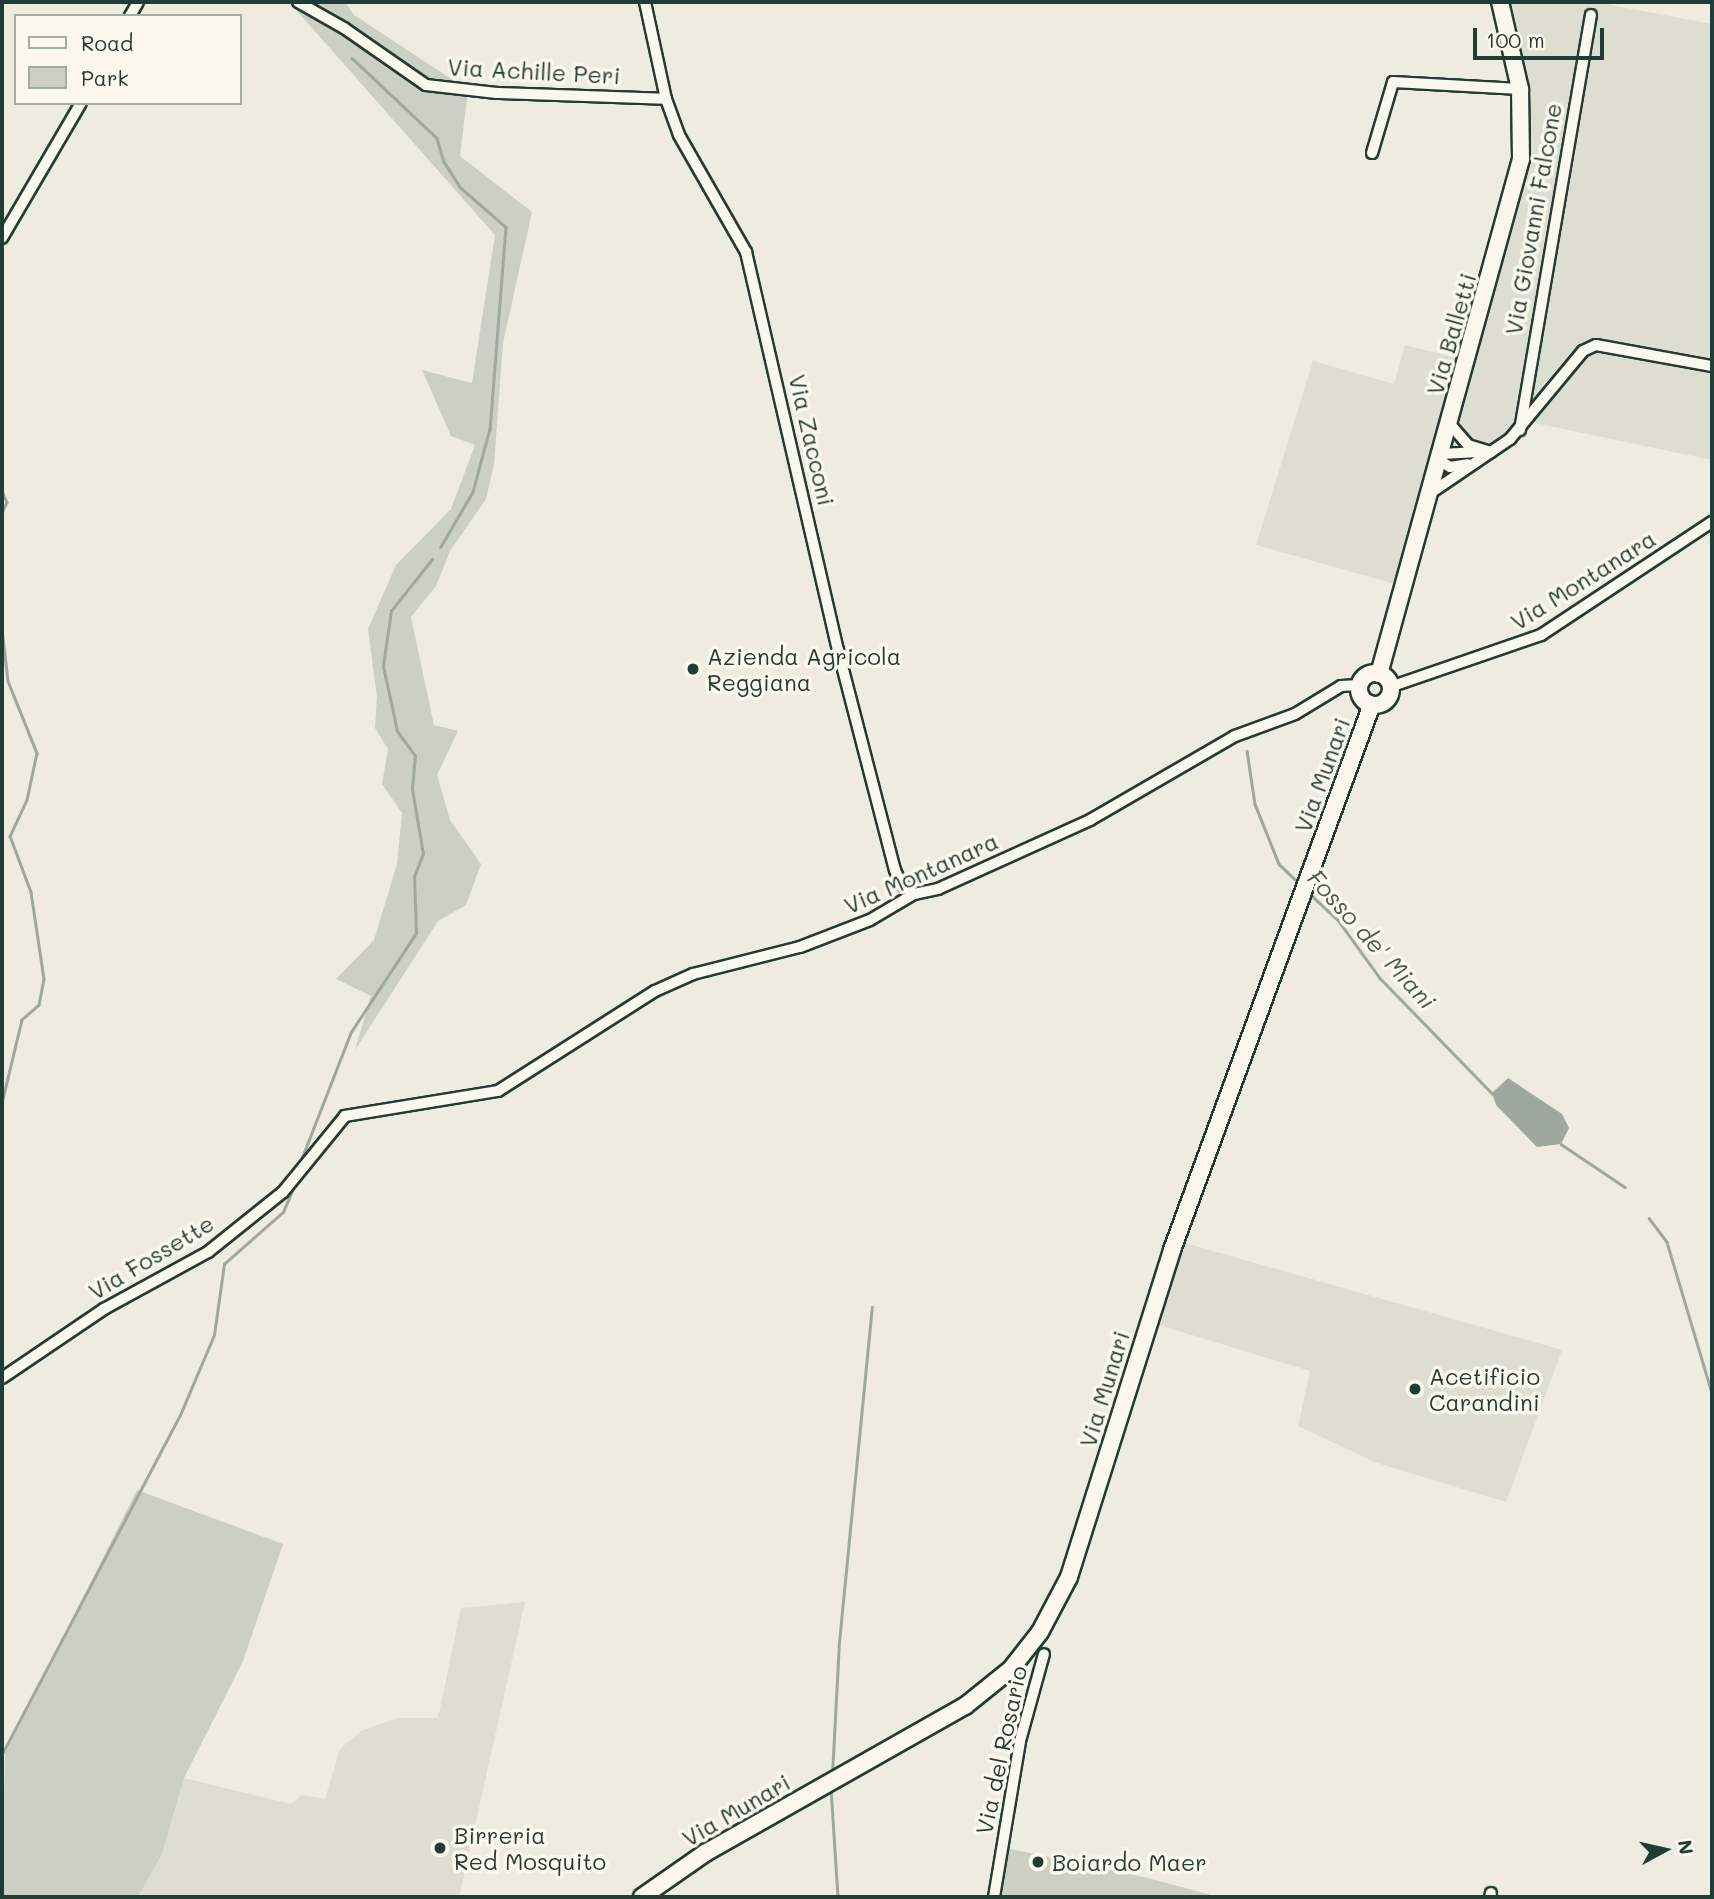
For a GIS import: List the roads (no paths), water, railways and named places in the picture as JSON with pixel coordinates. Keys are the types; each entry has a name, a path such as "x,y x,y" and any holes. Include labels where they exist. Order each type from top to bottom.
{"main road":[{"name":"Via Balletti","path":"1385,680 1429,494 1517,179 1523,127 1520,89 1500,2"},
{"path":"1360,685 1367,675 1385,680"},
{"name":"Via Munari","path":"1372,704 1385,700 1385,680"},
{"name":"Via Munari","path":"1360,685 1361,696 1372,704"},
{"name":"Via Munari","path":"642,1897 677,1870 983,1693 1022,1657 1052,1613 1079,1549 1172,1250 1372,704"}],"street":[{"name":"Via Achille Peri","path":"298,2 344,28 426,85 498,93 666,99"},
{"name":"Via Zacconi","path":"646,2 666,99 690,160 726,211 746,252 838,650 897,877 914,894"},
{"name":"Via Giovanni Falcone","path":"1520,430 1591,15"},
{"path":"1372,153 1393,82 1520,89"},
{"path":"2,238 80,105"},
{"path":"1429,494 1520,430 1583,351 1596,345 1712,366"},
{"path":"1449,424 1468,444 1486,455"},
{"path":"1440,457 1459,467 1486,455"},
{"name":"Via Montanara","path":"1385,680 1541,635 1712,522"},
{"name":"Via Montanara","path":"498,1091 655,991 693,974 812,943 886,913 914,894 938,889 1090,820 1235,736 1295,714 1341,686 1360,685"},
{"name":"Via Fossette","path":"2,1378 104,1308 208,1252 283,1192 345,1116 498,1091"},
{"name":"Via del Rosario","path":"994,1897 1020,1741 1044,1654"}],"waterway":[{"path":"352,58 437,138 444,162 461,188 506,227 490,429 473,492 441,547"},
{"path":"2,491 7,502 2,513"},
{"path":"301,1160 351,1032 416,933 414,877 423,854 412,789 415,756 397,731 383,666 391,611 432,559"},
{"path":"2,629 8,681 37,753 27,800 10,836 31,892 44,979 39,1005 22,1020 2,1103"},
{"name":"Fosso de' Miani","path":"1247,751 1255,804 1279,864 1300,884"},
{"name":"Fosso de' Miani","path":"1310,894 1338,920 1380,978 1492,1093"},
{"name":"Fosso de' Miani","path":"1561,1144 1625,1187"},
{"path":"2,1754 180,1415 214,1335 224,1264 283,1212 294,1186"},
{"name":"Fosso de' Miani","path":"1649,1218 1667,1242 1712,1393"},
{"path":"832,1775 839,1642 872,1308"},
{"path":"831,1788 838,1897"}],"place":[{"name":"Azienda Agricola Reggiana","path":"693,669"},
{"name":"Acetificio Carandini","path":"1415,1389"},
{"name":"Birreria Red Mosquito","path":"440,1848"},
{"name":"Boiardo Maer","path":"1038,1862"}]}
